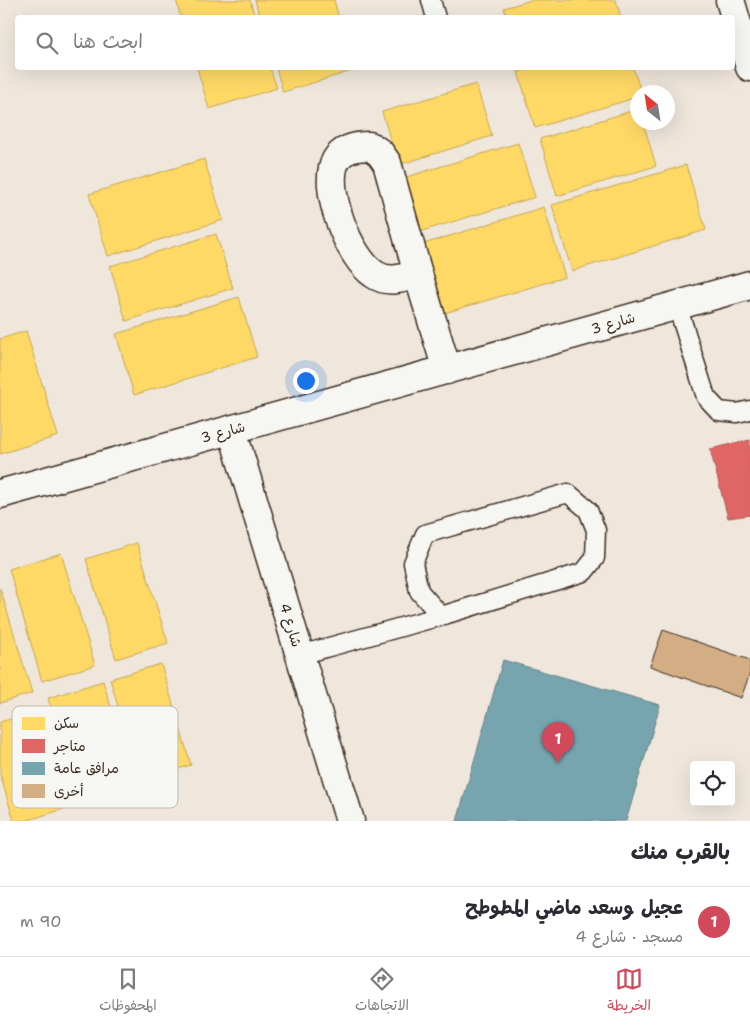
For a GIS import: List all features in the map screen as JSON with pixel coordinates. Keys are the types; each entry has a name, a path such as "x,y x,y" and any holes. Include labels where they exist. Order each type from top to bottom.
{"street":[{"path":"730,0 734,15"},
{"path":"735,17 750,67"},
{"path":"418,274 394,280 382,278 374,274 360,261 350,246 332,195 333,173 336,160 344,152 354,147 370,146 380,153 387,163 447,370"},
{"name":"شارع 3","path":"0,494 750,285"},
{"name":"شارع 4","path":"232,430 350,821"}],"lane":[{"path":"431,0 435,15"},
{"path":"677,305 706,397 719,411 737,413 750,410"},
{"path":"300,655 441,616 584,572 595,558 596,530 588,510 568,493 425,534 413,563 419,591 441,616"}],"building: سكن":[{"path":"176,0 250,0 254,15 180,15"},
{"path":"255,0 334,0 338,15 259,15"},
{"path":"531,0 616,0 620,15 506,15 504,8"},
{"path":"198,70 271,70 277,88 209,109"},
{"path":"277,70 355,70 283,92"},
{"path":"526,70 634,70 639,85 630,85 630,99 535,128 518,72"},
{"path":"476,84 492,136 398,165 382,112"},
{"path":"630,111 630,130 645,130 656,166 557,196 540,139"},
{"path":"518,143 535,197 419,232 403,178"},
{"path":"204,159 223,220 108,256 89,194"},
{"path":"686,165 706,230 572,271 552,205"},
{"path":"544,207 565,277 438,315 417,246"},
{"path":"216,234 233,288 126,321 110,266"},
{"path":"239,297 257,357 134,395 116,334"},
{"path":"26,331 58,436 0,454 0,339"},
{"path":"137,543 168,643 116,659 86,559"},
{"path":"61,553 95,665 42,681 9,569"},
{"path":"0,588 32,693 0,703"},
{"path":"161,664 173,706 118,706 110,679"},
{"path":"103,681 111,706 50,706 48,698"},
{"path":"12,718 12,808 67,808 25,821 14,821 0,774 0,722"},
{"path":"178,721 191,765 178,769"}],"building: متاجر":[{"path":"750,440 750,515 728,518 710,449"}],"building: مرافق عامة":[{"path":"503,660 660,705 626,821 457,821"}],"building: أخرى":[{"path":"663,630 750,660 750,673 741,698 650,666"}],"place":[{"name":"عجيل وسعد ماضي المطوطح","path":"558,763"}]}
